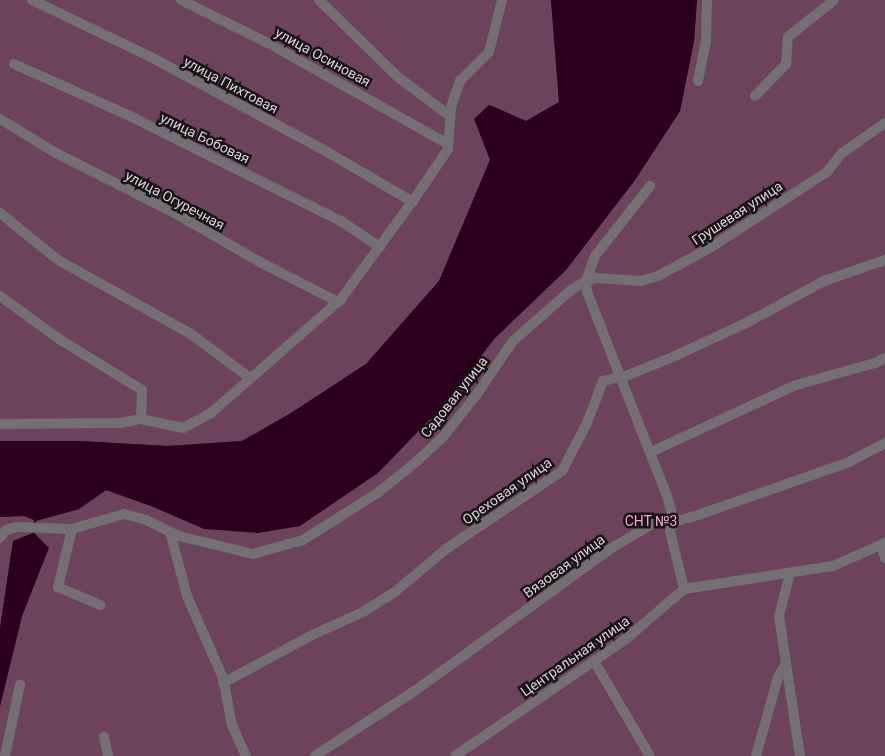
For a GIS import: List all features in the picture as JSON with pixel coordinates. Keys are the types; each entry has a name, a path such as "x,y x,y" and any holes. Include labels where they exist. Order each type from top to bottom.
{"street":[{"name":"улица Пихтовая","path":"32,0 149,56 329,153 413,202"},
{"name":"улица Осиновая","path":"181,0 268,43 448,144"},
{"path":"319,0 398,77 450,116"},
{"path":"0,424 120,424 141,419 183,428 210,413 338,302 413,202 448,149 451,107 460,81 489,52 502,0"},
{"path":"698,80 706,41 708,0"},
{"path":"755,96 786,64 788,38 834,0"},
{"name":"улица Бобовая","path":"14,64 130,116 269,185 341,221 380,246"},
{"name":"улица Огуречная","path":"0,119 56,153 170,211 260,262 338,302"},
{"name":"Грушевая улица","path":"586,281 596,278 641,281 658,276 708,249 827,172 842,153 885,123"},
{"path":"650,186 594,256 586,281 587,292 668,496 671,510 670,531 684,589 834,566 883,544 885,558"},
{"path":"0,213 58,260 191,334 250,378"},
{"name":"Ореховая улица","path":"223,683 312,635 371,607 396,591 446,549 562,471 588,423 602,381 628,375 673,357 739,326 824,281 885,260"},
{"name":"Садовая улица","path":"72,530 124,514 146,520 187,538 253,554 303,540 344,516 387,486 436,443 477,394 513,341 571,290 586,281"},
{"path":"0,296 59,339 142,390 141,419"},
{"path":"651,452 796,385 874,363 885,358"},
{"name":"Вязовая улица","path":"315,756 416,690 610,549 654,523 670,523 849,462 885,443"},
{"path":"0,538 6,530 17,527 72,530 58,587 100,605"},
{"path":"170,532 187,596 223,683 232,724 246,756"},
{"path":"790,573 779,616 800,756"},
{"name":"Центральная улица","path":"456,756 626,639 684,589"},
{"path":"594,661 650,756"},
{"path":"756,756 778,677 786,662"},
{"path":"5,756 20,685"},
{"path":"104,737 108,756"}],"green space":[{"path":"0,0 551,0 559,102 526,121 490,105 490,160 439,281 366,364 291,413 242,441 168,446 79,441 0,441"},
{"name":"СНТ №3","path":"697,0 885,0 885,756 0,756 0,706 22,616 48,548 34,533 35,521 79,509 106,490 151,506 438,411 495,338 566,270 635,180 680,111 694,41"},
{"path":"24,515 34,520 33,533 13,541 0,628 0,517"}],"shaded area":[{"path":"551,0 697,0 694,41 680,111 635,180 566,270 495,338 438,411 378,473 300,526 258,533 204,529 151,506 106,490 79,509 36,521 34,533 49,548 22,616 0,706 0,628 13,541 33,533 34,520 24,516 0,517 0,441 79,441 168,446 242,441 291,413 366,364 439,281 490,160 474,119 489,105 526,121 559,102"}]}
